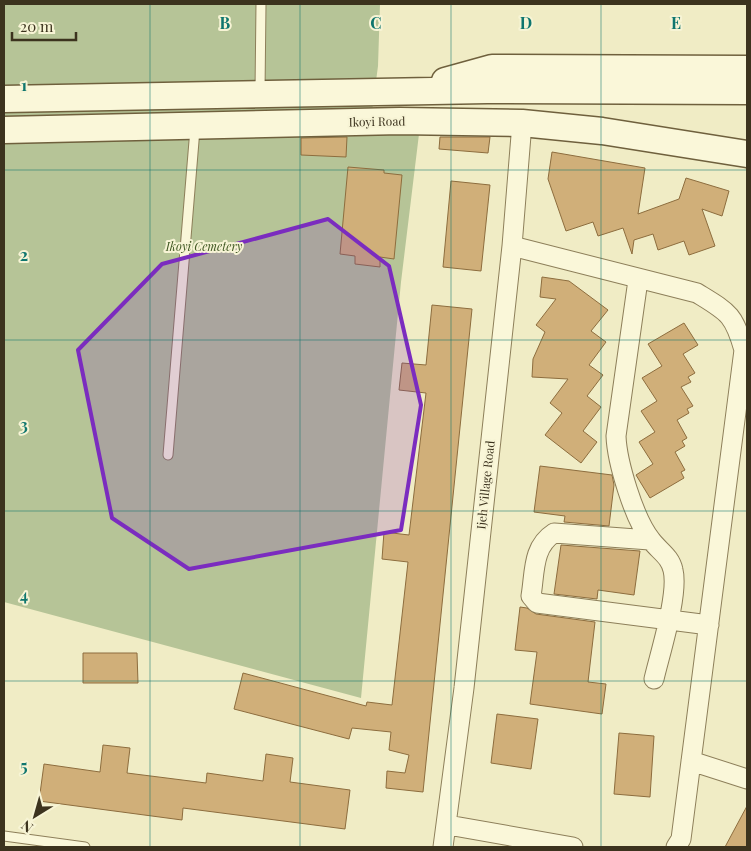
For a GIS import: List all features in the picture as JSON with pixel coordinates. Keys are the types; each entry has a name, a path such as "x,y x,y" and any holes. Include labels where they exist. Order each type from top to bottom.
{"main road":[{"path":"409,91 492,68 747,69"},
{"path":"4,99 487,90 747,91"},
{"name":"Ikoyi Road","path":"4,130 400,122 522,123 602,131 747,154"}],"street":[{"name":"Ijeh Village Road","path":"443,847 448,825 512,246 522,123"},
{"path":"512,246 638,280 697,293 723,309 738,326 744,350 681,840 676,847"},
{"path":"638,280 616,436 622,476 650,540 670,560 674,572 668,619 654,679"},
{"path":"650,540 554,533 545,539 538,548 531,596 538,602 709,625"},
{"path":"691,761 747,779"},
{"path":"448,825 573,847"}],"lane":[{"path":"260,4 260,94"},
{"path":"168,455 195,126"},
{"path":"4,836 64,846 85,847"}],"highlighted area":[{"path":"328,219 389,266 421,405 401,530 189,569 112,518 78,350 162,264"}],"green space":[{"name":"Ikoyi Cemetery","path":"4,4 380,4 378,66 369,134 419,134 401,282 361,698 4,602"}],"building":[{"path":"347,137 346,157 301,155 301,138"},
{"path":"440,137 490,137 488,153 439,149"},
{"path":"552,152 645,168 638,214 679,199 686,178 729,191 722,216 702,209 715,246 689,255 684,241 658,250 653,234 634,240 632,254 623,228 598,236 593,222 566,231 548,179"},
{"path":"348,167 384,170 384,173 402,175 394,259 380,257 380,267 355,264 355,256 340,254"},
{"path":"451,181 490,185 481,271 443,267"},
{"path":"542,277 569,281 608,310 591,331 606,342 589,365 603,375 587,396 601,407 583,431 597,442 581,463 545,435 562,413 550,403 568,379 532,377 533,359 545,332 536,325 556,299 540,297"},
{"path":"432,305 472,309 423,792 386,788 387,771 405,773 409,755 389,750 391,732 352,728 349,739 234,709 243,673 366,706 367,702 392,705 408,562 382,559 384,532 409,535 426,393 399,390 402,363 426,365"},
{"path":"684,323 698,345 683,354 695,373 688,377 691,382 681,387 693,406 687,409 689,413 677,420 687,438 682,441 685,446 675,452 685,470 681,472 684,478 650,498 636,475 653,464 639,442 655,432 641,411 657,401 642,378 662,366 648,344"},
{"path":"540,466 612,475 614,485 609,526 564,522 565,516 534,512"},
{"path":"561,545 640,551 634,595 598,590 597,599 554,594"},
{"path":"520,607 527,608 536,614 595,622 588,682 606,684 602,714 530,704 537,652 515,650"},
{"path":"83,653 137,653 138,683 83,683"},
{"path":"497,714 538,719 531,769 491,763"},
{"path":"619,733 654,736 650,797 614,794"},
{"path":"103,745 130,748 127,773 206,783 207,773 263,781 266,754 293,758 290,782 350,790 345,829 183,808 182,820 39,801 44,764 100,772"},
{"path":"747,806 747,847 725,847"}]}
